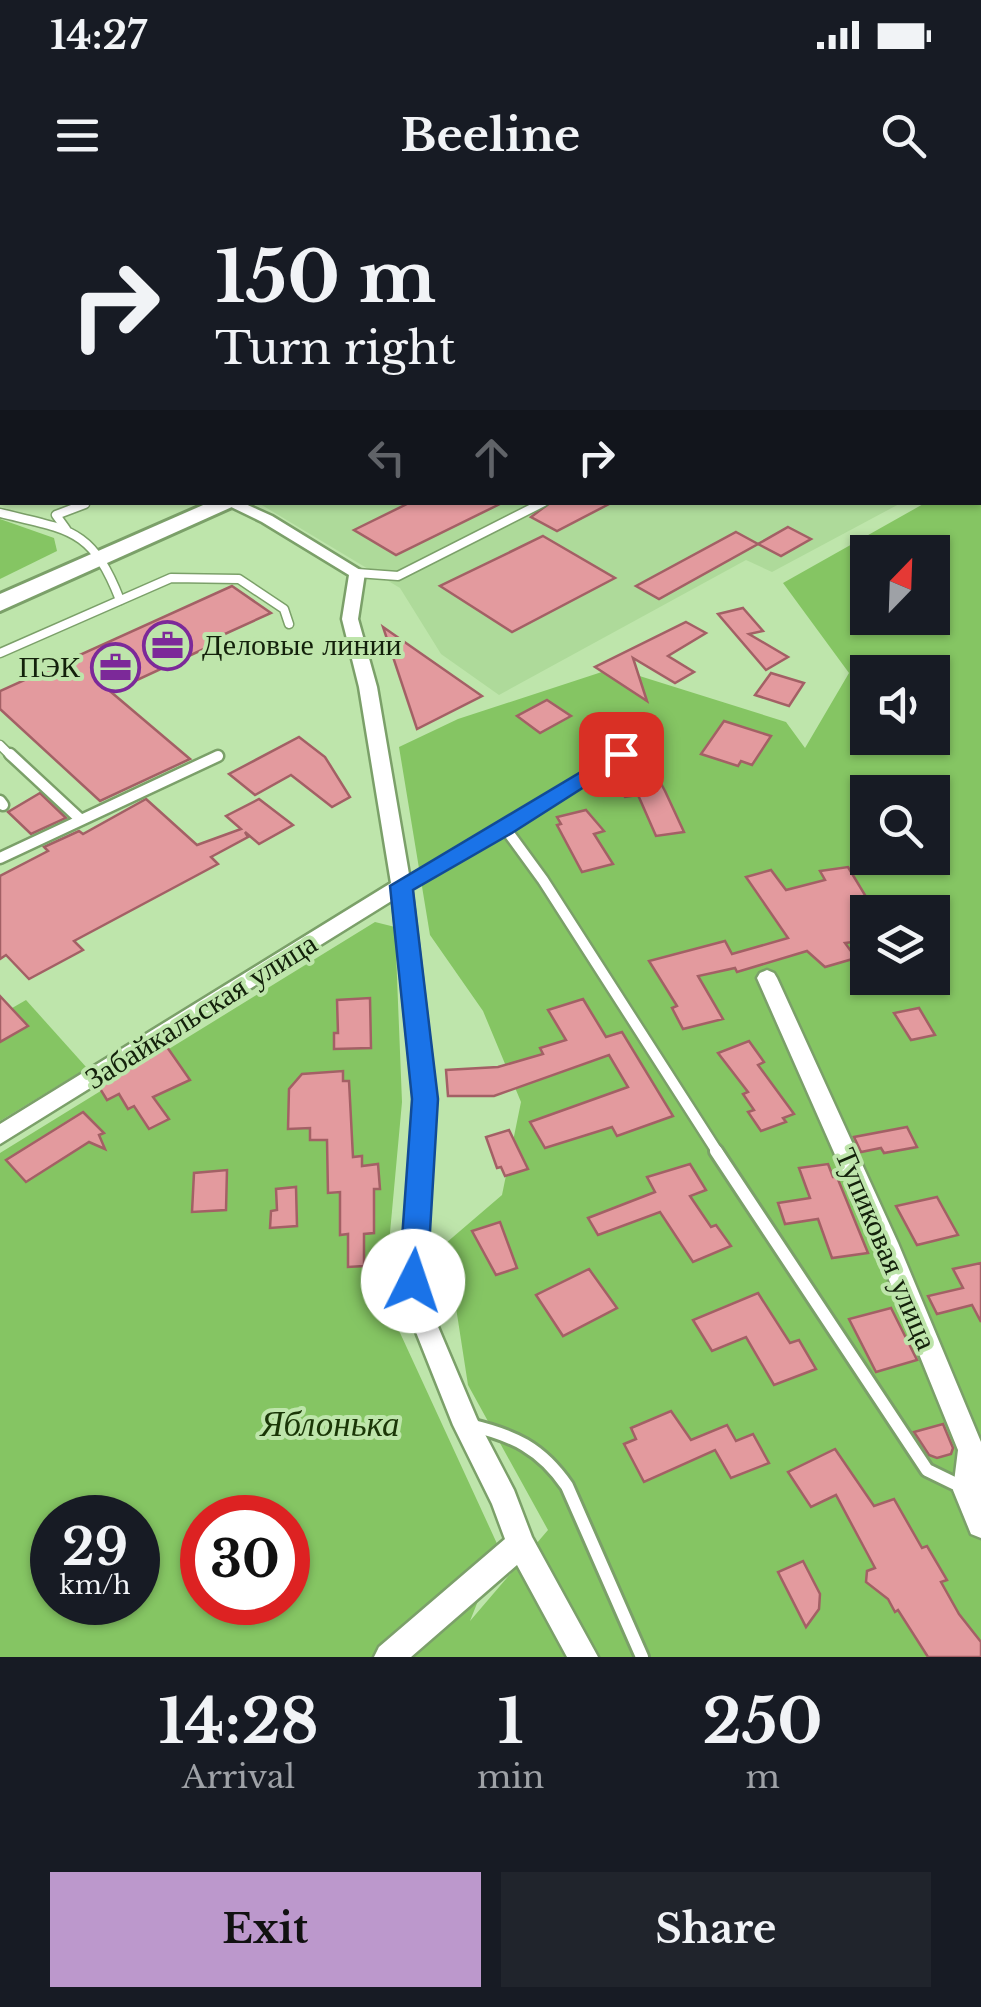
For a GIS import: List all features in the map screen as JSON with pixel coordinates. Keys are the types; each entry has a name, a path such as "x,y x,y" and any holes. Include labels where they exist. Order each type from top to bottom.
{"main road":[{"path":"0,602 225,505"}],"street":[{"path":"234,505 266,519 357,573 350,620 368,687 401,886 425,1099 413,1281 424,1322 466,1424 504,1499 521,1544 583,1657"},
{"name":"Забайкальская улица","path":"0,1136 401,886"},
{"name":"Тупиковая улица","path":"766,978 886,1244 971,1450 966,1490 981,1525"},
{"path":"390,1657 521,1544"}],"lane":[{"path":"82,505 56,515 66,530 103,558 120,600"},
{"path":"357,573 398,576 538,505"},
{"path":"0,513 66,530"},
{"path":"0,653 171,578 239,579 284,610 290,624"},
{"path":"401,886 505,828 646,738"},
{"path":"0,746 80,820"},
{"path":"0,858 218,756"},
{"path":"505,828 544,880 813,1302 927,1470 966,1490"},
{"path":"466,1424 518,1435 551,1461 567,1486 642,1657"}],"shaded area":[{"path":"262,505 897,505 772,572 746,560 499,695 441,654 400,588"}],"green space":[{"name":"Яблонька","path":"921,505 981,505 981,1657 0,1657 0,1153 375,922 395,927 402,1102 384,1298 499,1548 470,1621 548,1530 468,1385 446,1243 502,1195 521,1102 483,1011 430,935 399,747 458,719 614,668 786,722 805,748 849,673 783,583 850,545 850,635 950,635 950,535 868,535"},
{"path":"0,519 54,538 57,551 0,579"},
{"path":"26,1000 87,1068 0,1121 0,1015"}],"building":[{"path":"405,505 498,505 396,555 354,530"},
{"path":"547,505 607,505 557,531 531,517"},
{"path":"788,527 811,539 781,556 758,544"},
{"path":"736,532 758,544 659,599 636,586"},
{"path":"543,536 615,578 512,632 440,586"},
{"path":"232,586 271,613 111,692 190,759 100,801 0,709 0,691"},
{"path":"743,608 763,631 749,634 788,657 766,670 718,614"},
{"path":"686,622 706,633 668,656 694,672 675,683 633,658 647,701 595,667"},
{"path":"383,627 482,696 417,729"},
{"path":"771,673 804,683 789,706 755,695"},
{"path":"547,700 571,716 540,733 517,716"},
{"path":"724,721 771,736 752,765 741,761 738,766 701,754"},
{"path":"299,737 325,757 350,797 332,807 291,775 255,795 229,774"},
{"path":"652,767 684,832 656,836 638,795 625,797 613,774"},
{"path":"40,793 66,818 31,834 8,812"},
{"path":"146,799 197,845 241,829 226,816 259,799 293,825 259,844 245,832 248,837 211,857 218,864 74,941 83,950 29,979 6,955 0,959 0,876 48,851 44,847 79,831 83,834"},
{"path":"586,810 604,831 594,834 613,864 582,872 557,825 561,824 557,817"},
{"path":"848,867 865,895 850,895 850,942 845,943 850,960 825,967 807,951 737,972 735,968 698,976 723,1019 683,1029 672,1008 677,1006 649,961 725,941 732,954 788,938 746,877 771,870 786,890 825,880 820,871"},
{"path":"0,996 28,1026 0,1042"},
{"path":"370,998 371,1048 334,1049 334,1033 338,1033 337,1000"},
{"path":"583,999 606,1037 622,1032 673,1116 617,1136 612,1127 545,1148 530,1122 628,1087 609,1055 494,1096 448,1096 446,1070 498,1067 543,1054 540,1048 566,1040 548,1010"},
{"path":"919,1008 935,1035 911,1040 894,1013"},
{"path":"749,1041 764,1062 758,1065 794,1114 783,1118 786,1122 761,1131 748,1112 754,1110 743,1094 748,1092 718,1053"},
{"path":"167,1047 190,1080 153,1097 169,1119 149,1129 134,1106 128,1109 119,1094 107,1100 99,1087"},
{"path":"343,1071 343,1081 349,1081 353,1157 362,1156 362,1166 378,1164 380,1189 374,1189 374,1233 364,1234 364,1266 348,1267 348,1234 340,1235 340,1192 328,1193 327,1140 310,1140 310,1128 288,1129 289,1089 302,1074"},
{"path":"83,1112 104,1133 99,1135 105,1149 89,1142 26,1182 6,1160"},
{"path":"907,1127 917,1147 884,1153 881,1148 861,1152 854,1137"},
{"path":"509,1130 528,1169 505,1176 501,1167 497,1168 486,1137"},
{"path":"690,1164 706,1190 690,1196 711,1227 716,1225 731,1246 693,1262 660,1212 598,1235 588,1218 655,1192 647,1177"},
{"path":"828,1164 868,1253 832,1258 818,1219 785,1224 778,1203 810,1198 799,1168"},
{"path":"227,1170 226,1210 192,1212 194,1173"},
{"path":"296,1187 297,1226 270,1228 271,1211 277,1210 276,1189"},
{"path":"937,1197 958,1235 917,1245 896,1206"},
{"path":"500,1222 517,1268 496,1275 472,1231"},
{"path":"981,1263 981,1322 972,1305 937,1314 928,1296 963,1288 953,1269"},
{"path":"589,1269 617,1308 563,1336 536,1295"},
{"path":"758,1293 790,1343 799,1340 816,1369 774,1385 746,1337 712,1351 693,1320"},
{"path":"891,1308 917,1360 876,1372 849,1319"},
{"path":"671,1411 691,1440 727,1425 736,1441 753,1434 769,1463 731,1478 715,1450 644,1482 624,1444 636,1439 631,1428"},
{"path":"943,1424 953,1448 951,1454 937,1458 929,1455 914,1432"},
{"path":"835,1449 874,1506 894,1499 922,1548 927,1546 947,1580 941,1582 959,1614 981,1642 981,1657 928,1657 898,1610 895,1612 888,1599 866,1582 867,1571 875,1568 836,1495 811,1507 788,1472"},
{"path":"803,1561 820,1594 819,1609 806,1627 778,1572"}],"place":[{"name":"Деловые линии","path":"167,645"},
{"name":"ПЭК","path":"115,667"}],"route":[{"path":"413,1281 425,1099 401,886 505,828 621,754"}]}
